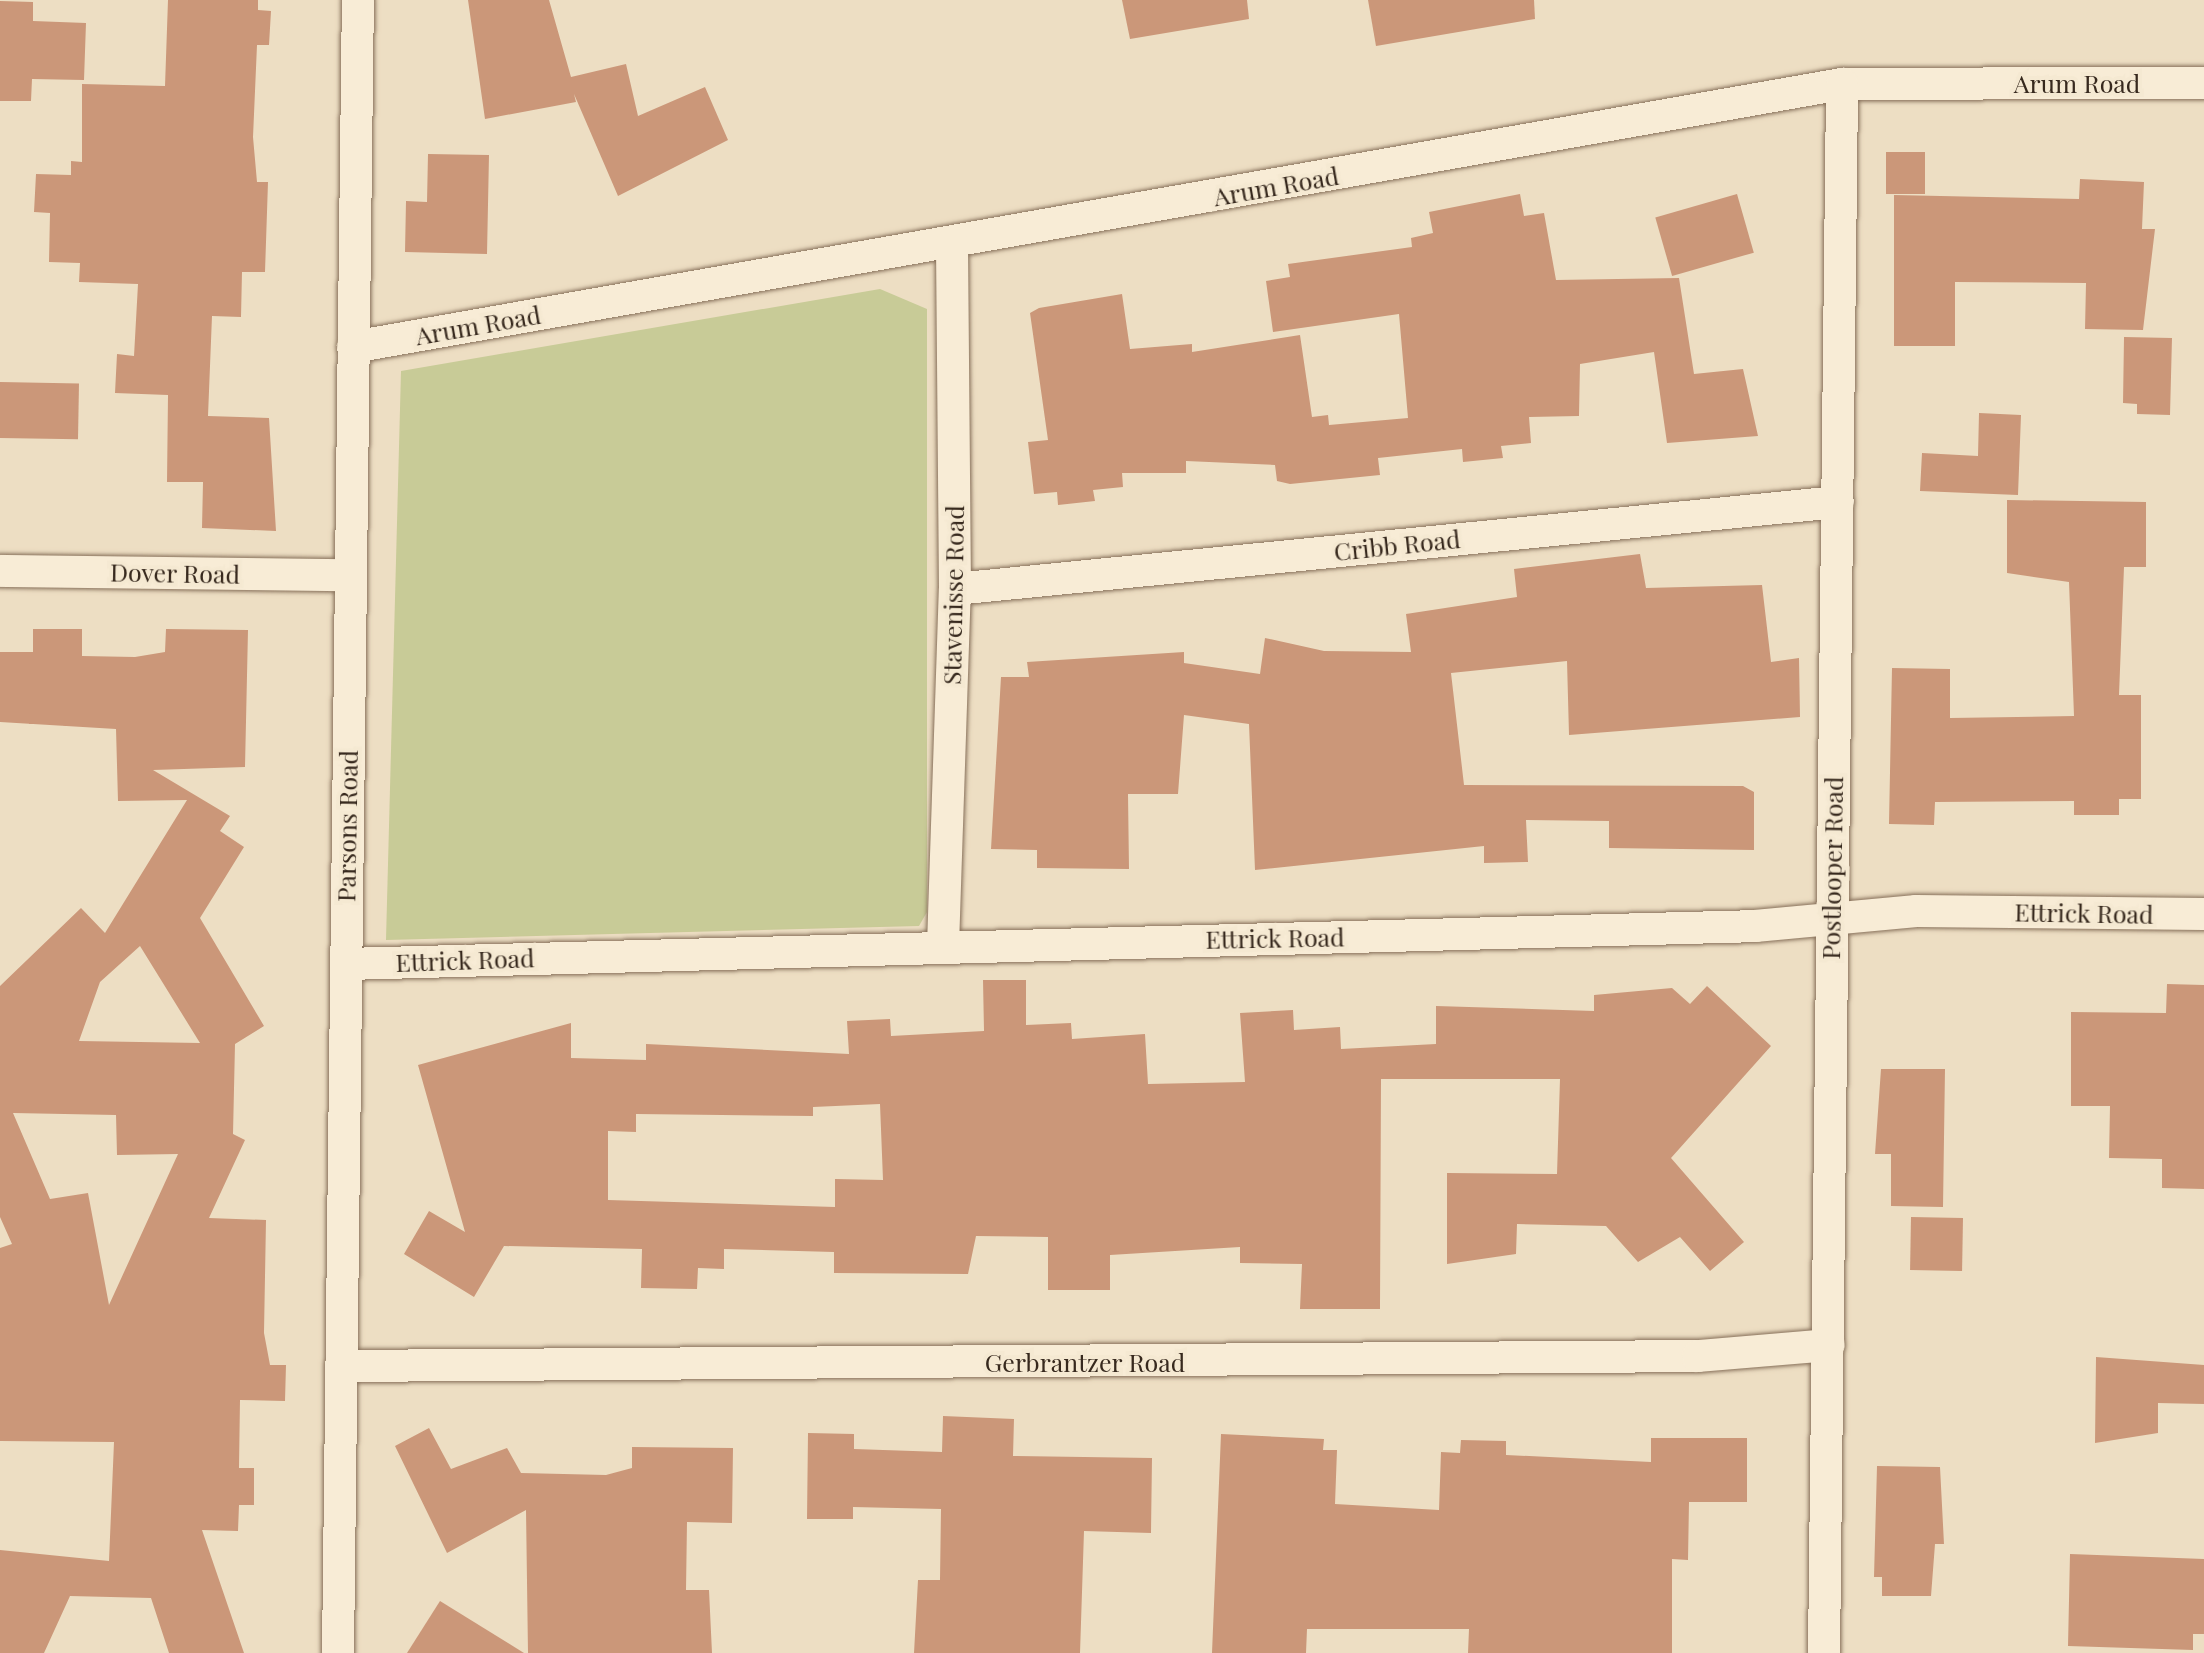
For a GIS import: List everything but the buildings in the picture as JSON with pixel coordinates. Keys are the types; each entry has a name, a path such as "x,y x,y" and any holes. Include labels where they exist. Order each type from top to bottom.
{"street":[{"name":"Parsons Road","path":"338,1653 358,0"},
{"name":"Arum Road","path":"353,347 1842,84 2204,84"},
{"name":"Postlooper Road","path":"1824,1653 1842,84"},
{"name":"Stavenisse Road","path":"943,946 956,589 952,244"},
{"name":"Cribb Road","path":"956,589 1838,502"},
{"name":"Dover Road","path":"0,571 350,575"},
{"name":"Ettrick Road","path":"346,964 1831,922 1916,912 2204,914"},
{"name":"Gerbrantzer Road","path":"341,1366 1698,1356 1829,1345"}],"green space":[{"path":"880,289 927,309 927,912 919,926 386,940 401,371"}]}
